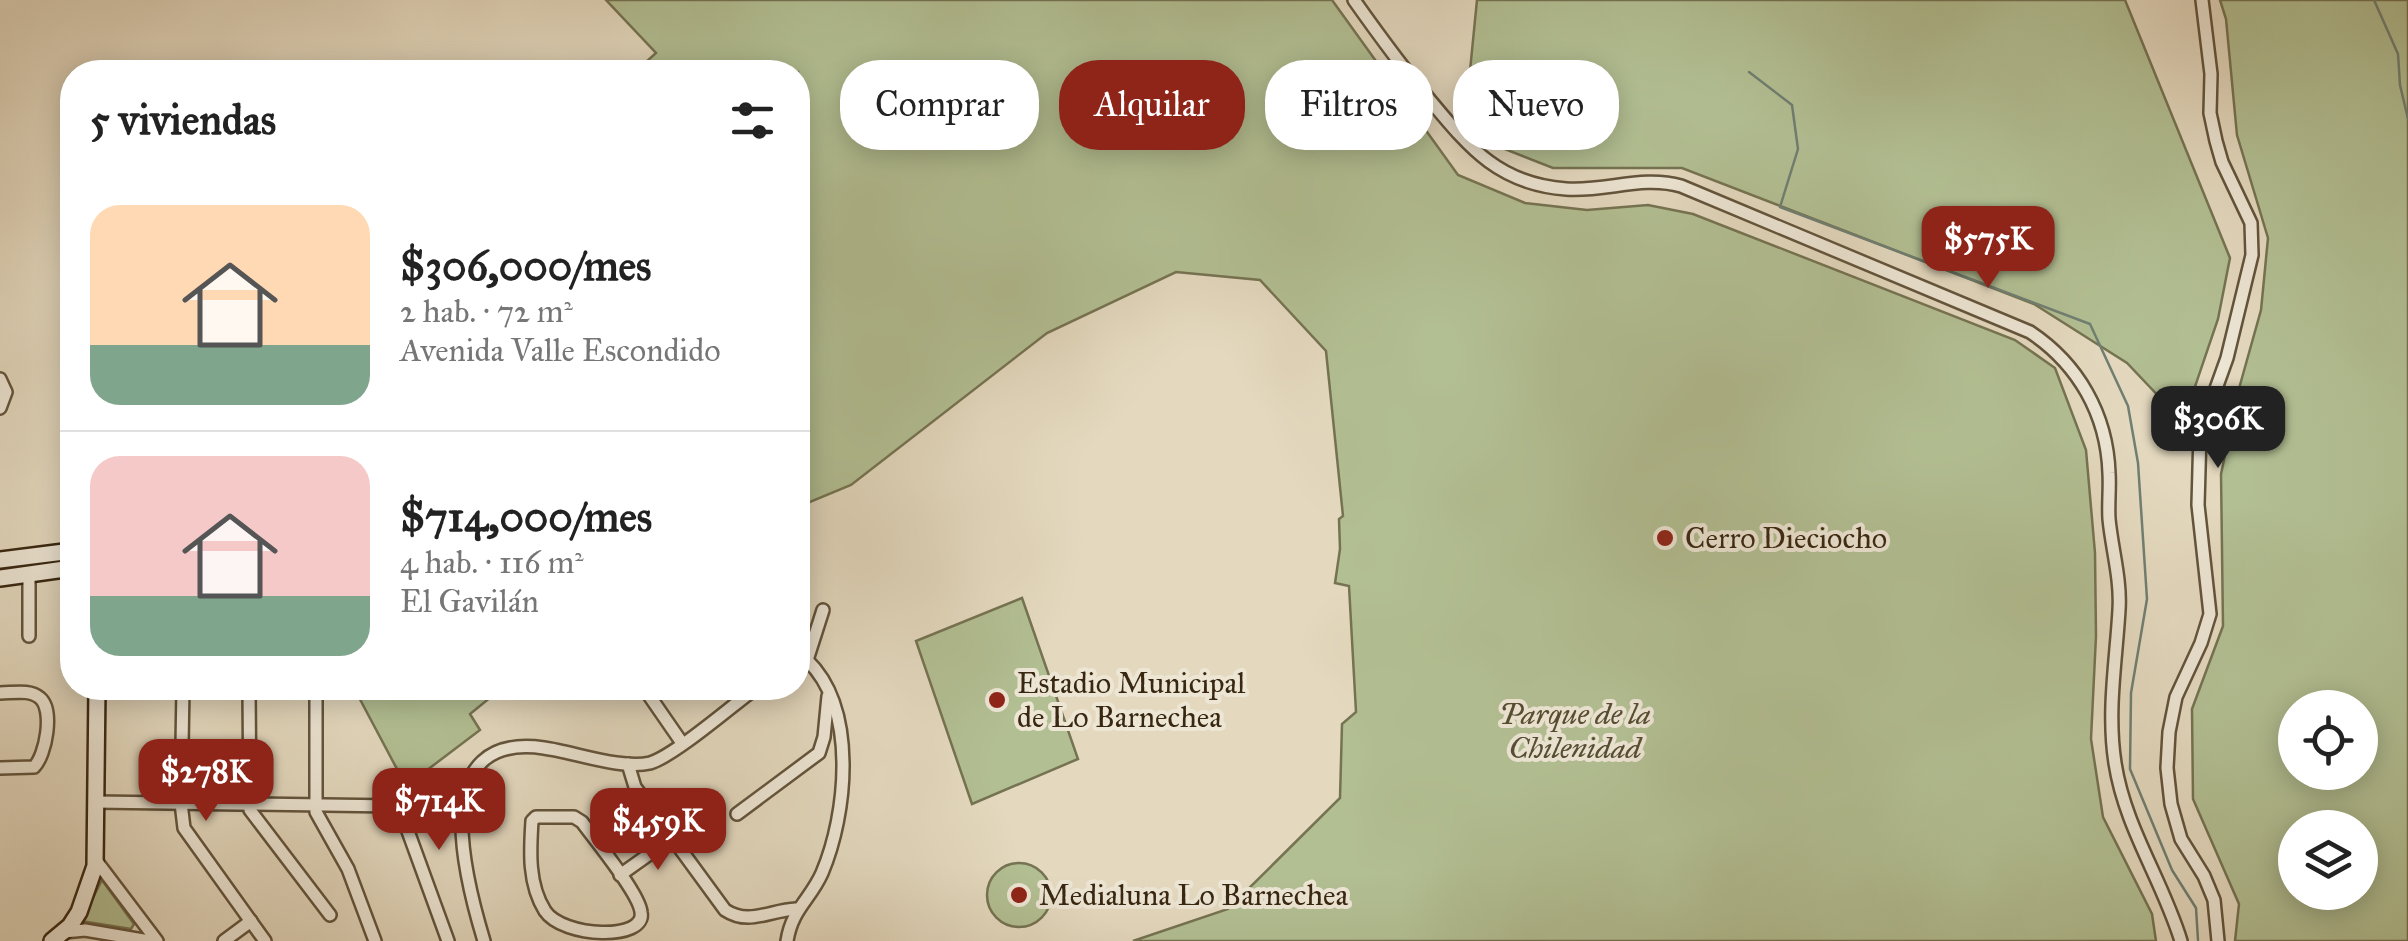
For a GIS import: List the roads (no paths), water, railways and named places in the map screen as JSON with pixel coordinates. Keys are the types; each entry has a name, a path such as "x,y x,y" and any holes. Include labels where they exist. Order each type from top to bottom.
{"street":[{"path":"1354,0 1458,136 1480,157 1505,172 1533,184 1562,189 1645,181 1681,186 2030,332 2070,366 2099,417 2109,470 2109,519 2119,586 2111,724 2119,788 2136,839 2168,900 2181,941"},
{"path":"2202,0 2216,141 2251,223 2252,255 2227,358 2200,433 2198,504 2210,614 2176,697 2167,768 2175,822 2209,888 2218,941"},
{"path":"0,379 6,392 0,408"},
{"path":"0,560 60,553"},
{"path":"0,578 60,570"},
{"path":"29,575 29,636"},
{"path":"810,642 823,610"},
{"path":"787,941 796,909 820,879 831,848 844,760 837,714 818,671 810,666"},
{"path":"0,693 30,692 39,697 45,704 46,722 42,759 34,768 0,768"},
{"path":"736,814 819,754 829,692"},
{"path":"58,936 84,902 95,859 96,700"},
{"path":"183,700 181,803 187,833 265,941"},
{"path":"249,700 248,804 330,915"},
{"path":"316,700 318,816 348,869 374,941"},
{"path":"652,700 682,743"},
{"path":"484,941 462,845 463,800 476,767 498,752 520,746 628,764 653,762 740,700"},
{"path":"628,764 635,786 720,906 730,914 748,918 796,909"},
{"path":"96,802 390,805 401,812 448,941"},
{"path":"541,816 579,819 620,875 641,908 641,921 634,932 605,941 567,932 548,915 537,893 531,865 533,820 541,816"},
{"path":"620,875 672,838"},
{"path":"95,859 153,941"},
{"path":"224,941 250,921"},
{"path":"58,936 86,930 153,941"}],"waterway":[{"path":"2374,0 2398,54 2408,119"},
{"path":"1749,72 1792,105 1798,149 1780,207 2090,324 2128,406 2138,463 2147,599 2131,693 2130,769 2172,870 2196,908 2198,940"}],"place":[{"name":"Cerro Dieciocho","path":"1665,538"},
{"name":"Estadio Municipal de Lo Barnechea","path":"997,700"},
{"name":"Medialuna Lo Barnechea","path":"1019,895"}],"park label":[{"name":"Parque de la Chilenidad","path":"1575,731"}]}
